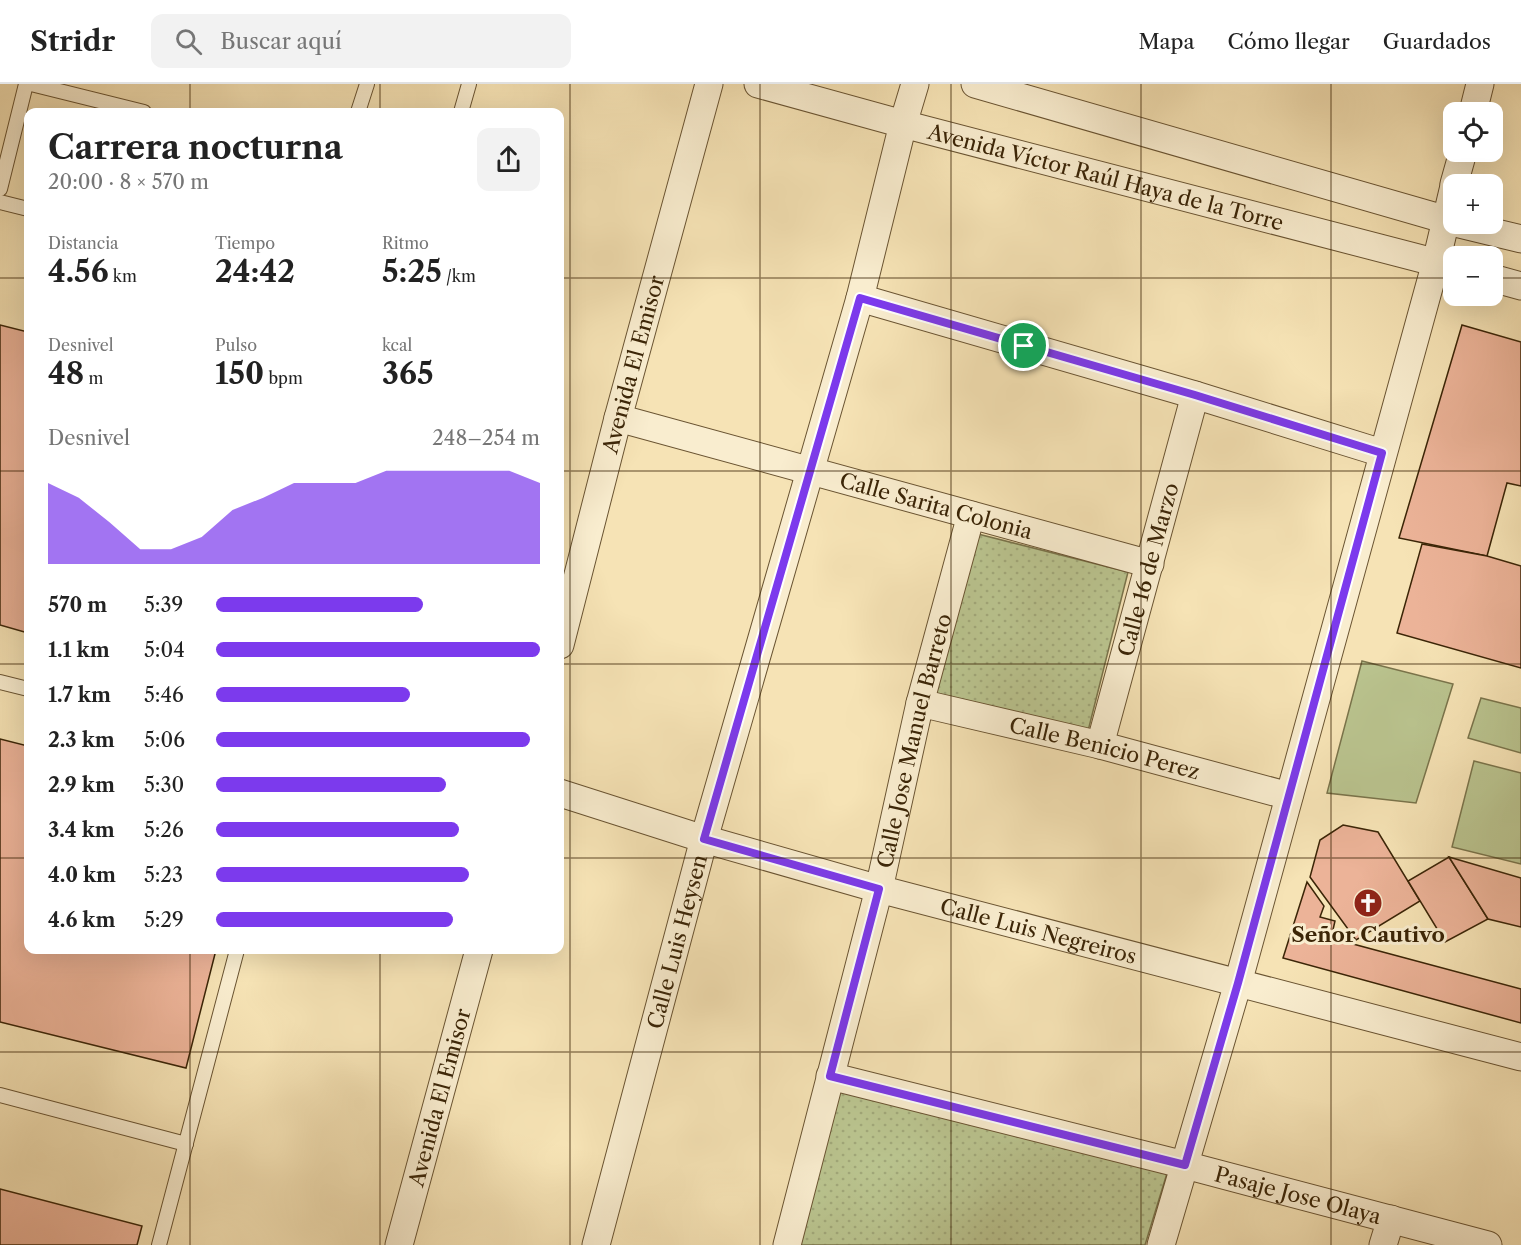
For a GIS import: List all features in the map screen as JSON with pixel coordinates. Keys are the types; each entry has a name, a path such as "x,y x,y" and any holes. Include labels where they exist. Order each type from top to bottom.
{"street":[{"name":"Avenida El Emisor","path":"564,629 618,418 709,84"},
{"name":"Avenida Víctor Raúl Haya de la Torre","path":"758,84 1443,264"},
{"name":"Calle Luis Heysen","path":"596,1245 704,839 860,298 915,84"},
{"path":"975,84 1443,219"},
{"path":"1476,102 1480,84"},
{"path":"1501,234 1521,239"},
{"path":"1161,1245 1238,983 1382,453 1443,271"},
{"path":"1503,281 1521,286"},
{"path":"860,298 1195,395 1382,453"},
{"name":"Calle 16 de Marzo","path":"1100,746 1195,395"},
{"name":"Calle Sarita Colonia","path":"618,418 1150,564"},
{"name":"Calle Jose Manuel Barreto","path":"787,1245 879,889 921,703 971,515"},
{"name":"Calle Benicio Perez","path":"921,703 1100,746 1289,796"},
{"name":"Calle Luis Negreiros","path":"564,794 704,839 879,889 1521,1058"},
{"name":"Avenida El Emisor","path":"399,1245 478,954"},
{"name":"Pasaje Jose Olaya","path":"830,1076 1185,1165 1488,1245"},
{"path":"1383,1245 1391,1220"}],"lane":[{"path":"0,189 26,84"},
{"path":"31,84 128,108"},
{"path":"359,108 366,84"},
{"path":"462,108 468,84"},
{"path":"0,202 24,208"},
{"path":"0,682 24,688"},
{"path":"159,1245 236,954"},
{"path":"0,1095 186,1144"}],"green space":[{"path":"974,533 1128,572 1087,735 929,696"},
{"path":"1362,661 1453,684 1416,803 1327,793"},
{"path":"1481,698 1521,708 1521,753 1468,738"},
{"path":"1474,761 1521,773 1521,864 1452,847"},
{"path":"833,1082 1168,1170 1145,1245 790,1245"}],"building":[{"path":"0,325 24,331 24,632 0,625"},
{"path":"1462,325 1521,342 1521,486 1507,483 1487,556 1399,538"},
{"path":"1422,544 1487,556 1521,566 1521,668 1397,633"},
{"path":"0,739 24,745 24,954 215,954 186,1068 0,1022"},
{"path":"1343,825 1378,832 1420,901 1356,940 1310,877 1320,840"},
{"path":"1449,857 1488,919 1445,942 1408,881"},
{"path":"1449,857 1521,878 1521,927 1488,919"},
{"path":"1307,882 1324,906 1320,917 1335,921 1332,934 1353,944 1521,989 1521,1023 1283,958"},
{"path":"0,1189 142,1226 137,1245 0,1245"}],"place":[{"name":"Señor Cautivo","path":"1368,903"}],"route":[{"path":"860,298 1024,346 1195,395 1382,453 1238,983 1185,1165 830,1076 879,889 704,839 860,298"}]}
